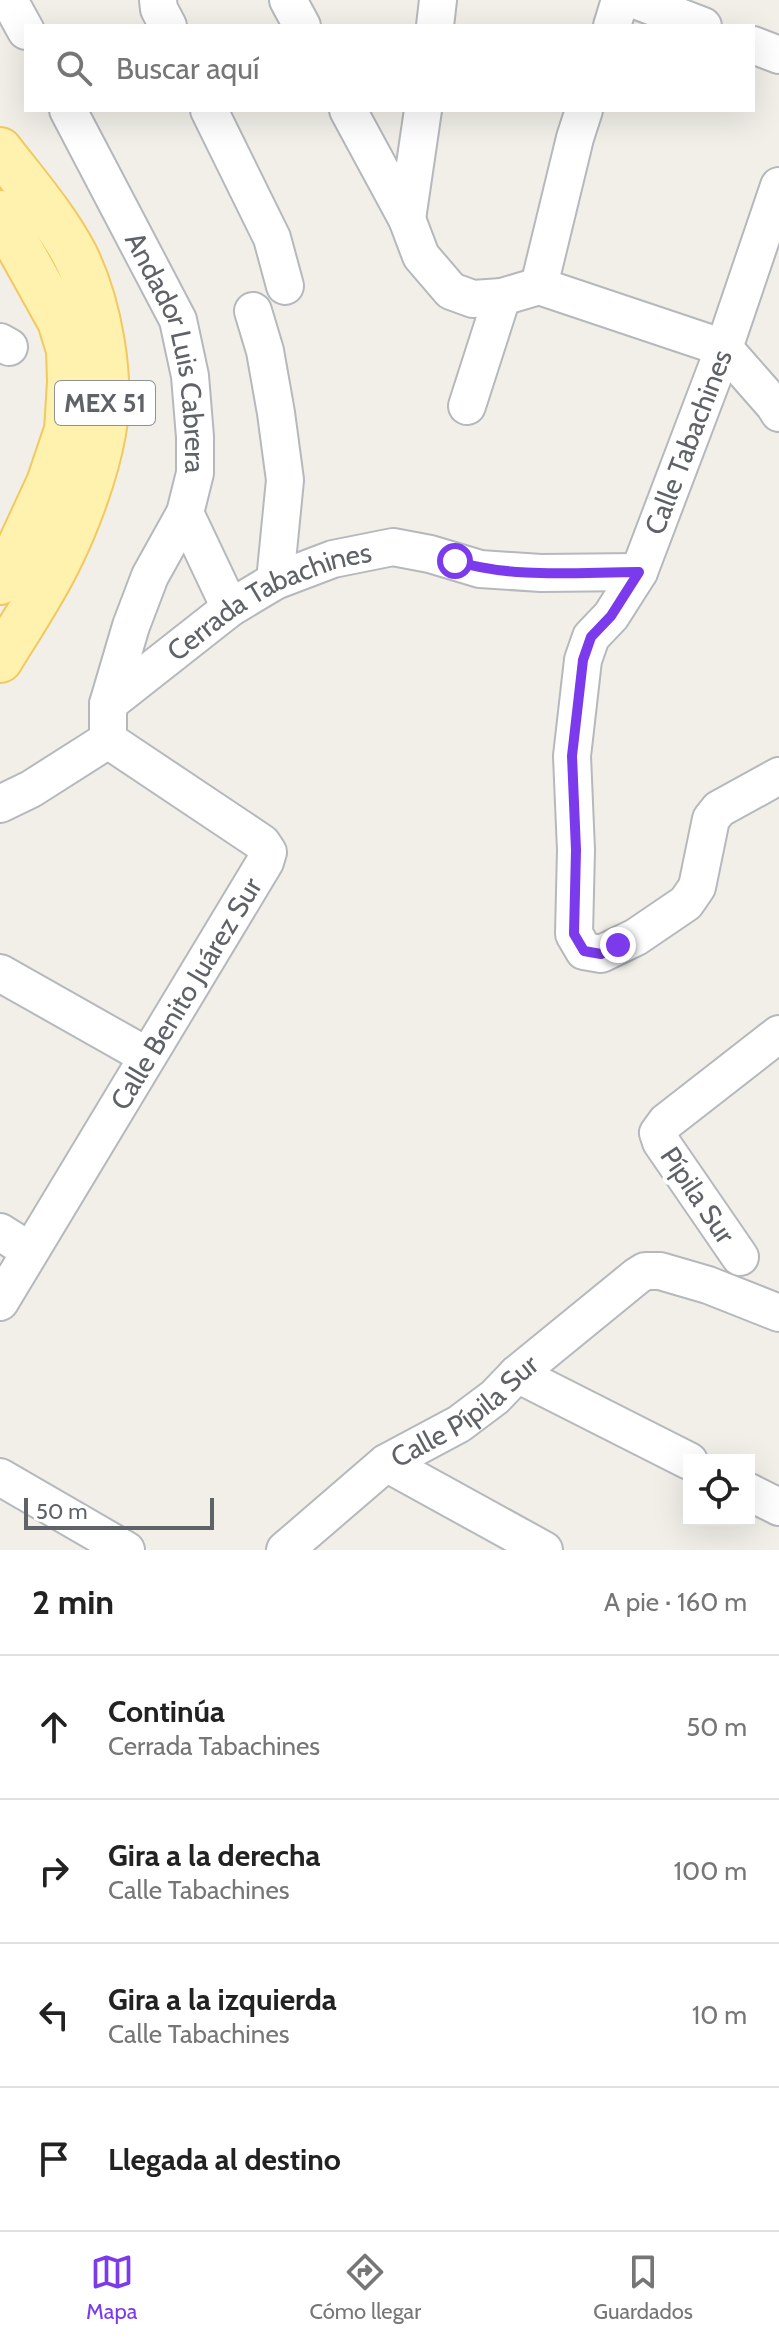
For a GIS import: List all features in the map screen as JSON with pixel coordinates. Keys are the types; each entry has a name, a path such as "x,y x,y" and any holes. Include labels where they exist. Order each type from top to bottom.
{"main road":[{"name":"MEX 51","path":"0,150 51,216 74,254 93,298 101,337 105,388 104,433 82,507 59,562 0,660"},
{"name":"MEX 51","path":"0,213 60,321 69,350 70,382 67,430 49,483 0,582"}],"street":[{"path":"9,0 24,27"},
{"path":"158,0 167,24"},
{"path":"288,0 301,24"},
{"path":"435,24 438,0"},
{"path":"613,24 620,0"},
{"path":"635,0 698,24"},
{"path":"755,46 779,55"},
{"name":"Andador Luis Cabrera","path":"69,112 178,320 190,376 195,437 195,473 185,513 150,576 131,626 108,704 108,740"},
{"path":"210,112 272,238 285,286"},
{"path":"349,112 407,219 421,256 451,291 473,299 502,297 539,286 724,348 779,413"},
{"path":"407,219 423,112"},
{"path":"539,286 580,124"},
{"name":"Calle Tabachines","path":"779,186 724,348 639,572 611,616 591,637 583,660 572,756 576,850 574,934 584,951 601,954 636,937 686,903 697,887 711,819 719,809 779,776"},
{"path":"467,406 502,297"},
{"path":"253,311 268,367 285,480 275,581"},
{"path":"185,513 230,608"},
{"name":"Cerrada Tabachines","path":"108,704 230,608 275,581 333,559 393,547 480,569 541,573 639,572"},
{"path":"0,804 31,789 108,740"},
{"name":"Calle Benito Juárez Sur","path":"0,1302 265,862 268,852 262,843 108,740"},
{"path":"0,973 147,1056"},
{"name":"Pípila Sur","path":"740,1257 661,1142 658,1133 666,1122 779,1034"},
{"path":"0,1232 30,1251"},
{"name":"Calle Pípila Sur","path":"285,1550 386,1463 459,1424 495,1397 517,1374 645,1271 660,1271 708,1285 779,1313"},
{"path":"517,1374 683,1458"},
{"path":"386,1463 544,1550"},
{"path":"0,1477 126,1550"},
{"path":"755,1495 779,1507"}],"route":[{"path":"455,561 480,569 541,573 639,572 611,616 591,637 583,660 572,756 576,850 574,934 584,951 601,954 618,945"}]}
